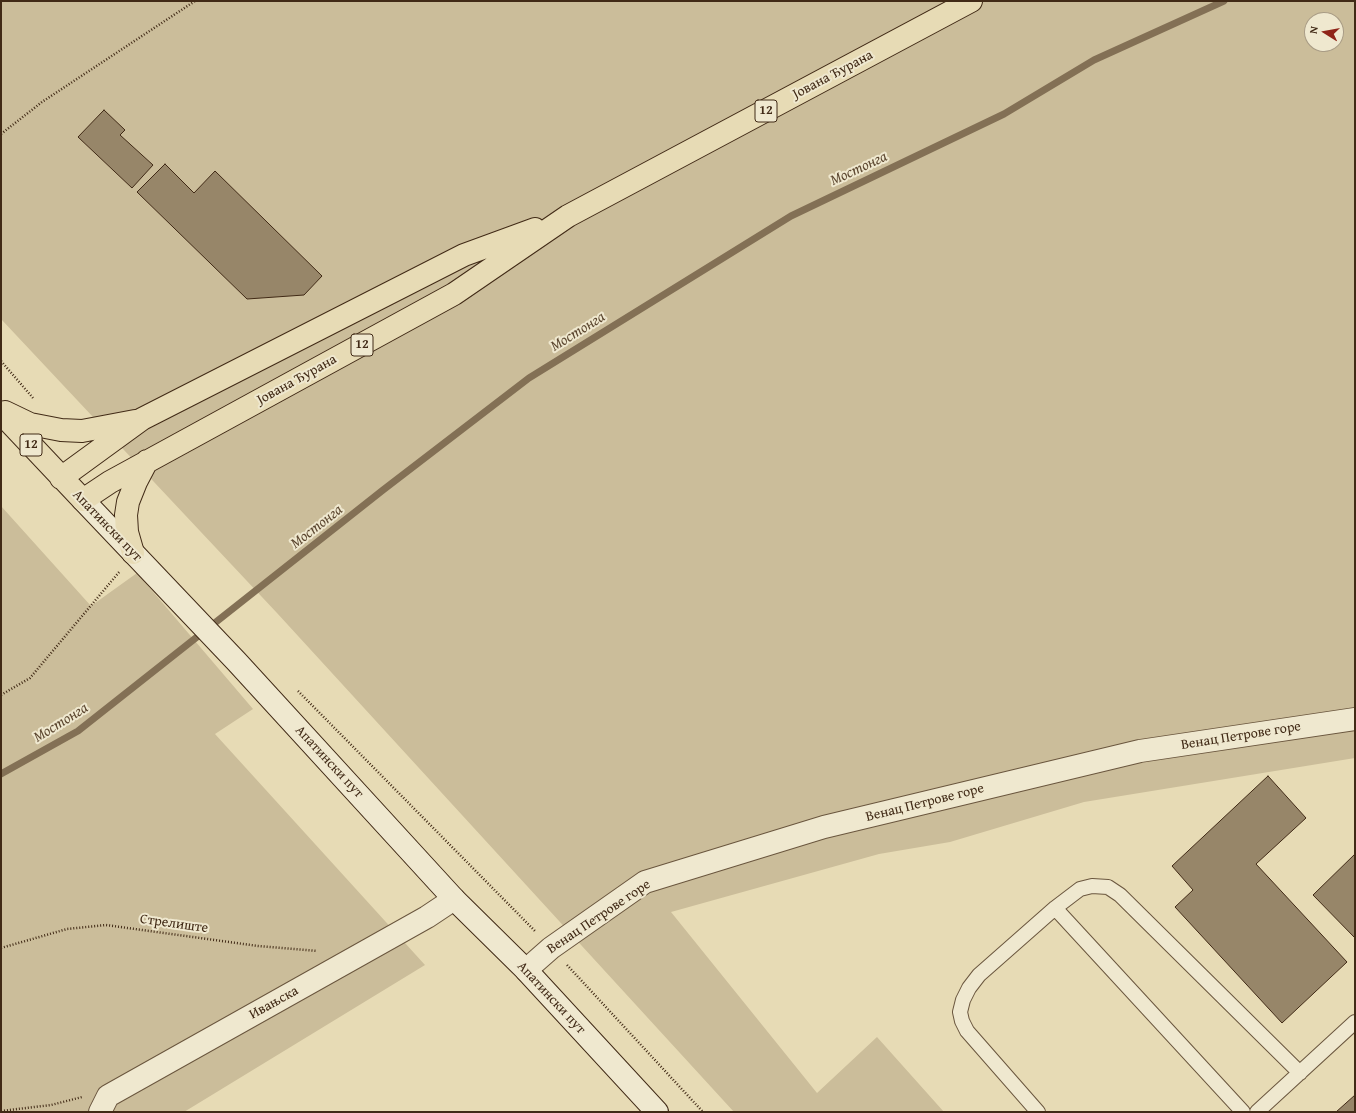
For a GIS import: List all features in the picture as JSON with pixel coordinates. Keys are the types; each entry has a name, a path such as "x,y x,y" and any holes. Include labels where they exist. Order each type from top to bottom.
{"main road":[{"name":"Јована Ђурана","path":"83,500 110,482 454,294 568,216 971,1"},
{"name":"Јована Ђурана","path":"142,419 464,255 568,216"},
{"name":"12","path":"1,412 30,424 61,430 82,431 142,419"},
{"name":"Апатински пут","path":"1,412 83,500"},
{"path":"61,478 142,419"},
{"path":"139,559 127,532 126,514 128,502 136,482 148,461"}],"street":[{"name":"Апатински пут","path":"83,500 237,662 454,898 526,970 657,1112"},
{"name":"Венац Петрове горе","path":"526,970 552,948 645,882 824,827 1140,751 1355,719"},
{"name":"Ивањска","path":"104,1104 427,917 454,898"}],"lane":[{"path":"1038,1112 967,1031 962,1021 960,1012 962,1000 979,975 1055,908 1080,889 1092,886 1108,887 1120,895 1300,1073"},
{"path":"1055,908 1243,1112"},
{"path":"1257,1112 1355,1022"}],"path":[{"path":"1,134 42,102 196,1"},
{"path":"1,695 30,678 85,611 116,578 139,559"},
{"path":"295,688 552,948 703,1112"},
{"name":"Стрелиште","path":"1,948 67,929 106,925 258,946 317,951 330,955 342,965"},
{"path":"1,1111 51,1105 81,1097 104,1104"}],"shaded area":[{"path":"1,1 1355,1 1355,758 1084,802 950,842 879,854 671,912 817,1093 877,1037 944,1112 734,1112 277,613 1,319"},
{"path":"1,506 91,606 137,573 253,709 215,734 425,965 184,1112 1,1112"}],"building":[{"path":"104,110 125,130 120,135 153,165 132,188 78,137"},
{"path":"165,164 194,193 215,171 322,276 304,295 247,299 137,192"},
{"path":"1268,776 1306,818 1256,864 1347,962 1282,1023 1175,907 1193,890 1172,866"},
{"path":"1355,854 1355,938 1313,895"},
{"path":"1355,1095 1355,1112 1336,1112"}],"waterway":[{"name":"Мостонга","path":"1,774 78,731 383,490 529,378 791,216 1004,114 1094,60 1224,1"}]}
